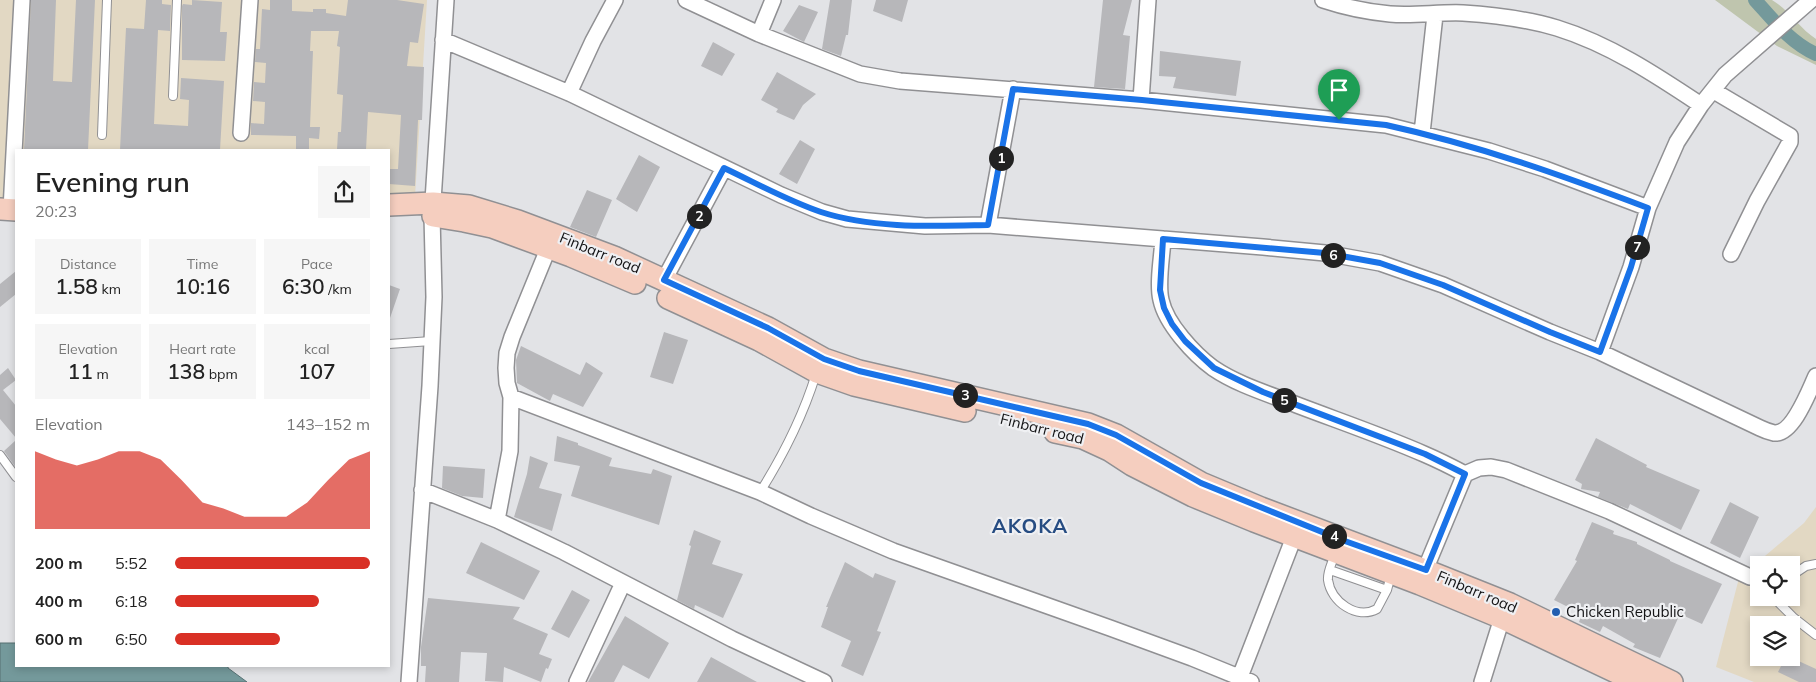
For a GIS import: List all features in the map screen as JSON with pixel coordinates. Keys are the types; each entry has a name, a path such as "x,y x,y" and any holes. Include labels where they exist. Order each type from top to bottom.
{"main road":[{"path":"390,205 467,213"},
{"path":"390,218 432,210"},
{"name":"Finbarr road","path":"467,213 498,214 577,242 614,257 768,328 824,359 859,371 1088,424 1116,435 1201,483 1342,540 1426,570 1510,604 1603,656 1637,682"},
{"name":"Finbarr road","path":"467,213 492,227 608,270 759,340 817,372 854,385 1083,438 1109,450 1132,465 1193,496 1294,537 1332,562 1502,618 1672,682"}],"street":[{"path":"9,213 22,0"},
{"path":"241,133 250,0"},
{"path":"410,682 430,386 434,297 432,210 446,0"},
{"path":"569,93 593,41 615,0"},
{"path":"686,0 759,34 860,74 900,81 1142,100 1386,125 1489,151 1545,169 1648,208"},
{"path":"759,34 773,0"},
{"path":"1142,100 1148,0"},
{"path":"1323,0 1390,14 1442,9 1538,23 1559,29 1622,56 1701,105"},
{"path":"1600,352 1631,267 1648,208 1677,142 1701,105 1725,75 1805,5"},
{"path":"1422,133 1442,9"},
{"path":"443,40 569,93 781,196 822,212 847,218 925,226 988,225 1316,252 1380,263 1443,285 1600,352 1750,424 1775,433 1784,431 1792,424 1816,376"},
{"path":"988,225 1013,89"},
{"path":"1714,91 1790,136 1790,142 1757,201 1731,254"},
{"path":"664,280 724,168"},
{"path":"1163,239 1160,290 1164,308 1172,324 1185,341 1214,368 1263,392 1425,454 1465,474 1485,467 1506,470 1609,511 1750,578"},
{"path":"497,520 510,451 511,397 507,383 507,353 548,249"},
{"path":"511,397 760,492 893,551 1110,628 1243,680 1294,537"},
{"path":"1426,570 1465,474"},
{"path":"422,490 497,520 564,552 732,639 824,682"},
{"path":"577,682 623,583"},
{"path":"1482,682 1502,618"}],"lane":[{"path":"102,135 107,0"},
{"path":"173,96 177,0"},
{"path":"390,344 431,341"},
{"path":"760,492 782,456 809,397 817,372"},
{"path":"0,455 15,476"},
{"path":"1332,562 1328,577 1329,584 1338,600 1346,608 1366,613 1378,609 1389,582"},
{"path":"1800,570 1806,566 1816,564"},
{"path":"1782,606 1816,635"}],"shaded area":[{"path":"0,0 427,0 415,197 390,199 390,149 15,149 15,199 0,199"},
{"path":"1816,507 1816,682 1754,682 1716,667 1739,578 1750,569 1750,606 1800,606 1800,556 1765,556 1804,523"}],"green space":[{"path":"1715,0 1772,0 1816,39 1816,65 1777,46"}],"water":[{"path":"0,643 15,643 15,667 228,667 247,682 0,682"}],"building":[{"path":"31,0 56,0 53,81 72,82 76,0 95,0 88,149 24,149"},
{"path":"146,0 162,0 162,4 171,5 170,31 158,30 154,124 188,126 189,100 180,99 181,78 224,81 220,149 120,149 126,28 144,29"},
{"path":"192,0 222,2 220,32 227,32 225,61 182,60 182,6 183,4 192,5"},
{"path":"270,0 292,0 292,11 313,12 313,9 326,9 326,13 346,16 348,0 397,0 424,4 418,43 410,42 407,66 424,67 422,120 418,120 415,186 390,184 390,169 398,169 401,115 368,112 366,149 337,149 338,132 341,132 343,95 337,94 340,47 337,46 339,31 311,31 310,51 313,51 310,127 320,127 319,139 309,138 309,149 296,149 296,136 251,135 251,123 264,124 265,102 253,101 254,82 265,83 266,63 255,62 256,49 260,49 262,9 270,10"},
{"path":"830,0 852,0 848,35 846,35 841,56 822,49"},
{"path":"876,0 908,0 902,22 873,11"},
{"path":"1103,0 1132,0 1123,35 1130,36 1125,89 1094,87"},
{"path":"799,5 818,12 804,42 783,31"},
{"path":"713,42 735,54 722,76 701,66"},
{"path":"1160,51 1241,61 1236,96 1173,88 1176,77 1159,76"},
{"path":"777,72 816,94 803,105 794,120 776,112 778,109 761,100"},
{"path":"800,140 815,149 797,184 779,174"},
{"path":"639,155 660,167 637,212 616,199"},
{"path":"587,190 612,200 596,237 570,227"},
{"path":"15,272 15,295 0,307 0,284"},
{"path":"390,285 400,289 390,318"},
{"path":"664,332 688,340 673,384 650,377"},
{"path":"521,346 580,375 586,362 603,373 583,407 553,394 550,401 517,383 516,360"},
{"path":"8,368 15,378 15,381 3,390 15,405 15,437 0,419 0,375"},
{"path":"557,436 612,458 609,466 651,474 653,469 672,476 659,525 571,496 580,466 554,461"},
{"path":"1596,438 1647,465 1646,467 1700,490 1681,530 1630,504 1628,509 1598,497 1600,492 1581,489 1582,484 1575,480"},
{"path":"15,441 15,467 4,451"},
{"path":"530,456 548,463 539,488 562,494 552,531 514,517 527,474"},
{"path":"443,466 485,469 483,498 462,496 442,488"},
{"path":"1730,502 1759,517 1740,558 1710,543"},
{"path":"1592,522 1614,531 1613,534 1637,542 1637,544 1670,561 1722,584 1702,624 1680,614 1660,658 1633,647 1635,644 1603,626 1600,632 1579,622 1582,614 1554,600 1577,561 1575,560"},
{"path":"694,530 721,541 712,564 743,574 723,618 695,605 694,609 677,600"},
{"path":"481,542 540,571 524,600 466,573"},
{"path":"845,562 873,578 875,573 896,581 877,631 881,632 863,676 841,666 851,641 821,627 828,607 826,607"},
{"path":"572,590 590,600 569,638 551,629"},
{"path":"428,598 520,607 513,619 548,634 539,654 552,659 548,669 546,668 541,682 504,667 503,682 485,681 487,653 461,652 459,682 425,682 426,666 421,666 421,647"},
{"path":"625,616 669,643 649,679 623,665 614,682 588,682"},
{"path":"711,657 733,669 757,682 697,682"},
{"path":"1800,662 1816,669 1816,682 1799,682 1778,672 1781,666 1800,666"}],"waterway":[{"path":"1755,0 1790,37 1816,54"}],"place":[{"name":"Chicken Republic","path":"1556,612"}],"district":[{"name":"AKOKA","path":"1030,526"}],"route":[{"path":"1013,89 1339,120 1386,125 1489,151 1545,169 1648,208 1631,267 1600,352 1443,285 1380,263 1325,253 1163,239 1160,300 1172,324 1185,341 1214,368 1235,380 1263,392 1425,454 1465,474 1426,570 1342,540 1201,483 1116,435 1088,424 859,371 824,359 768,328 664,280 724,168 781,196 822,212 847,218 925,226 988,225 1013,89"}]}
